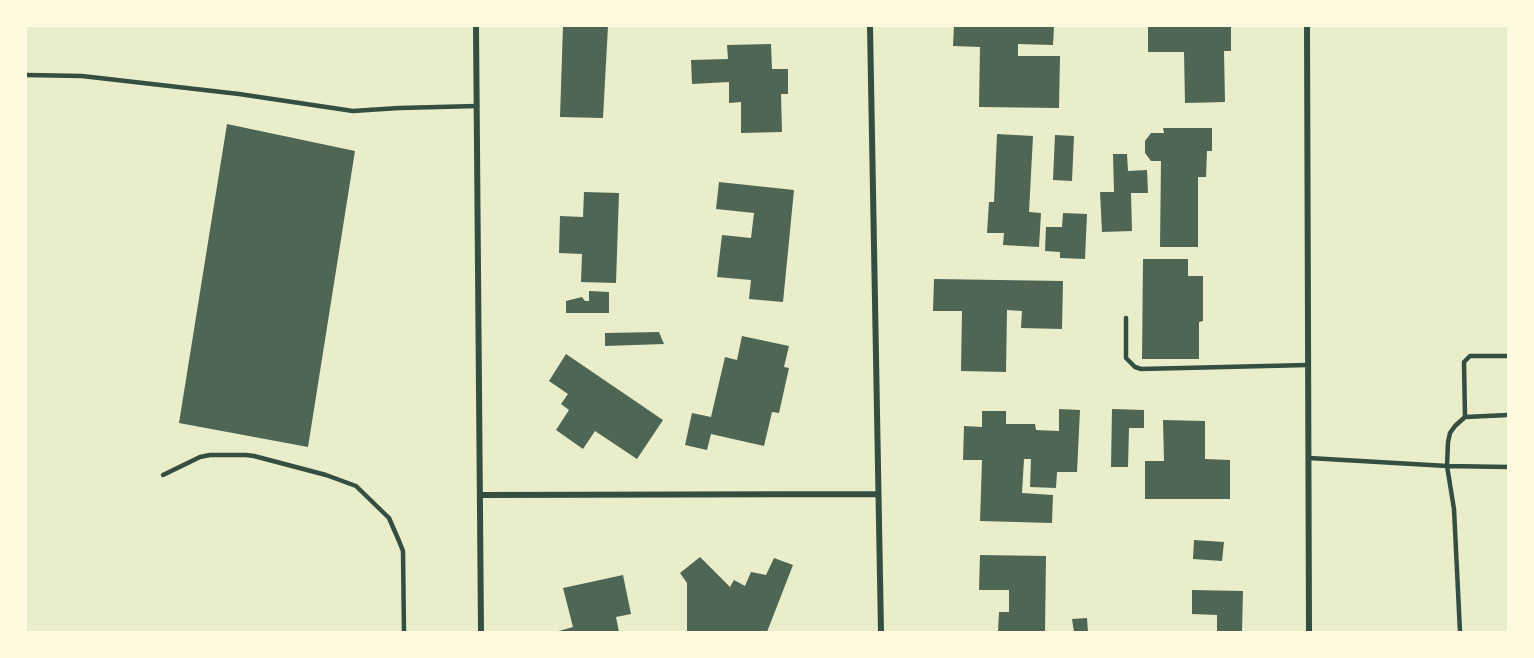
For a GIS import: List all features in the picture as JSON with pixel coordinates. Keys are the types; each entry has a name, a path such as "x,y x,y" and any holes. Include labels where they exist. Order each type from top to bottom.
{"street":[{"path":"476,26 482,633"},
{"path":"870,26 880,633"},
{"path":"1307,26 1309,633"},
{"path":"480,495 878,494"}],"lane":[{"path":"26,75 82,76 239,94 353,111 477,106"},
{"path":"1126,318 1126,358 1135,367 1141,369 1308,364"},
{"path":"1465,417 1464,362 1470,356 1509,356"},
{"path":"1460,633 1454,509 1447,466 1450,433 1465,417 1509,415"},
{"path":"163,475 200,457 246,455 326,475 356,486 389,518 403,551 404,633"},
{"path":"1309,458 1509,467"}],"building":[{"path":"563,26 608,26 603,118 560,117"},
{"path":"954,26 1054,26 1053,45 1018,44 1018,56 1060,56 1059,108 979,107 980,47 953,46"},
{"path":"1148,26 1231,26 1231,51 1224,51 1225,102 1185,103 1184,52 1148,52"},
{"path":"771,44 772,69 788,69 788,94 781,94 782,132 741,133 741,102 729,103 729,82 692,84 691,60 728,59 727,45"},
{"path":"227,124 355,151 308,447 179,423"},
{"path":"1163,128 1212,128 1212,151 1207,151 1206,177 1198,177 1198,247 1160,247 1161,161 1151,161 1145,153 1145,141 1151,133 1164,133"},
{"path":"997,134 1033,136 1029,212 1041,213 1039,247 1003,245 1004,233 987,233 989,202 994,202"},
{"path":"1055,135 1074,136 1072,181 1053,180"},
{"path":"1113,154 1127,154 1128,171 1147,170 1148,193 1131,193 1132,231 1102,232 1100,192 1114,192"},
{"path":"719,182 794,190 783,302 749,299 751,280 717,277 722,235 751,238 754,213 716,209"},
{"path":"584,192 619,193 616,283 581,282 582,254 559,253 560,216 583,217"},
{"path":"1063,213 1087,214 1085,259 1060,258 1060,252 1045,251 1046,227 1062,227"},
{"path":"1143,259 1188,259 1188,276 1203,276 1203,321 1199,322 1199,359 1142,359"},
{"path":"934,279 1063,281 1062,329 1021,328 1022,311 1007,310 1006,372 961,371 962,311 933,311"},
{"path":"589,291 609,292 609,313 566,313 566,301 582,297 585,301 589,301"},
{"path":"659,332 664,344 605,346 605,333"},
{"path":"742,336 789,346 784,367 789,368 779,413 772,412 764,446 711,434 707,450 685,445 692,413 711,417 725,357 737,360"},
{"path":"566,354 663,420 637,459 595,431 583,449 556,430 569,410 561,404 568,394 549,381"},
{"path":"1059,409 1080,410 1077,472 1057,472 1056,488 1030,487 1031,459 1024,459 1022,493 1053,495 1052,523 980,521 982,460 963,460 964,426 982,427 982,411 1006,411 1006,424 1035,424 1036,430 1059,431"},
{"path":"1112,409 1144,410 1144,428 1129,428 1128,467 1111,467"},
{"path":"1163,420 1205,421 1205,459 1230,460 1230,499 1145,499 1145,461 1164,461"},
{"path":"1194,540 1224,542 1222,561 1193,559"},
{"path":"980,555 1046,556 1045,632 998,632 999,612 1009,612 1009,590 979,590"},
{"path":"700,557 730,587 734,580 745,586 751,572 766,575 774,558 793,565 767,632 687,632 687,583 680,573"},
{"path":"623,575 631,614 616,617 619,632 555,632 573,627 563,588"},
{"path":"1192,590 1243,591 1242,632 1217,632 1217,615 1192,614"},
{"path":"1087,618 1088,632 1074,632 1072,619"}]}
